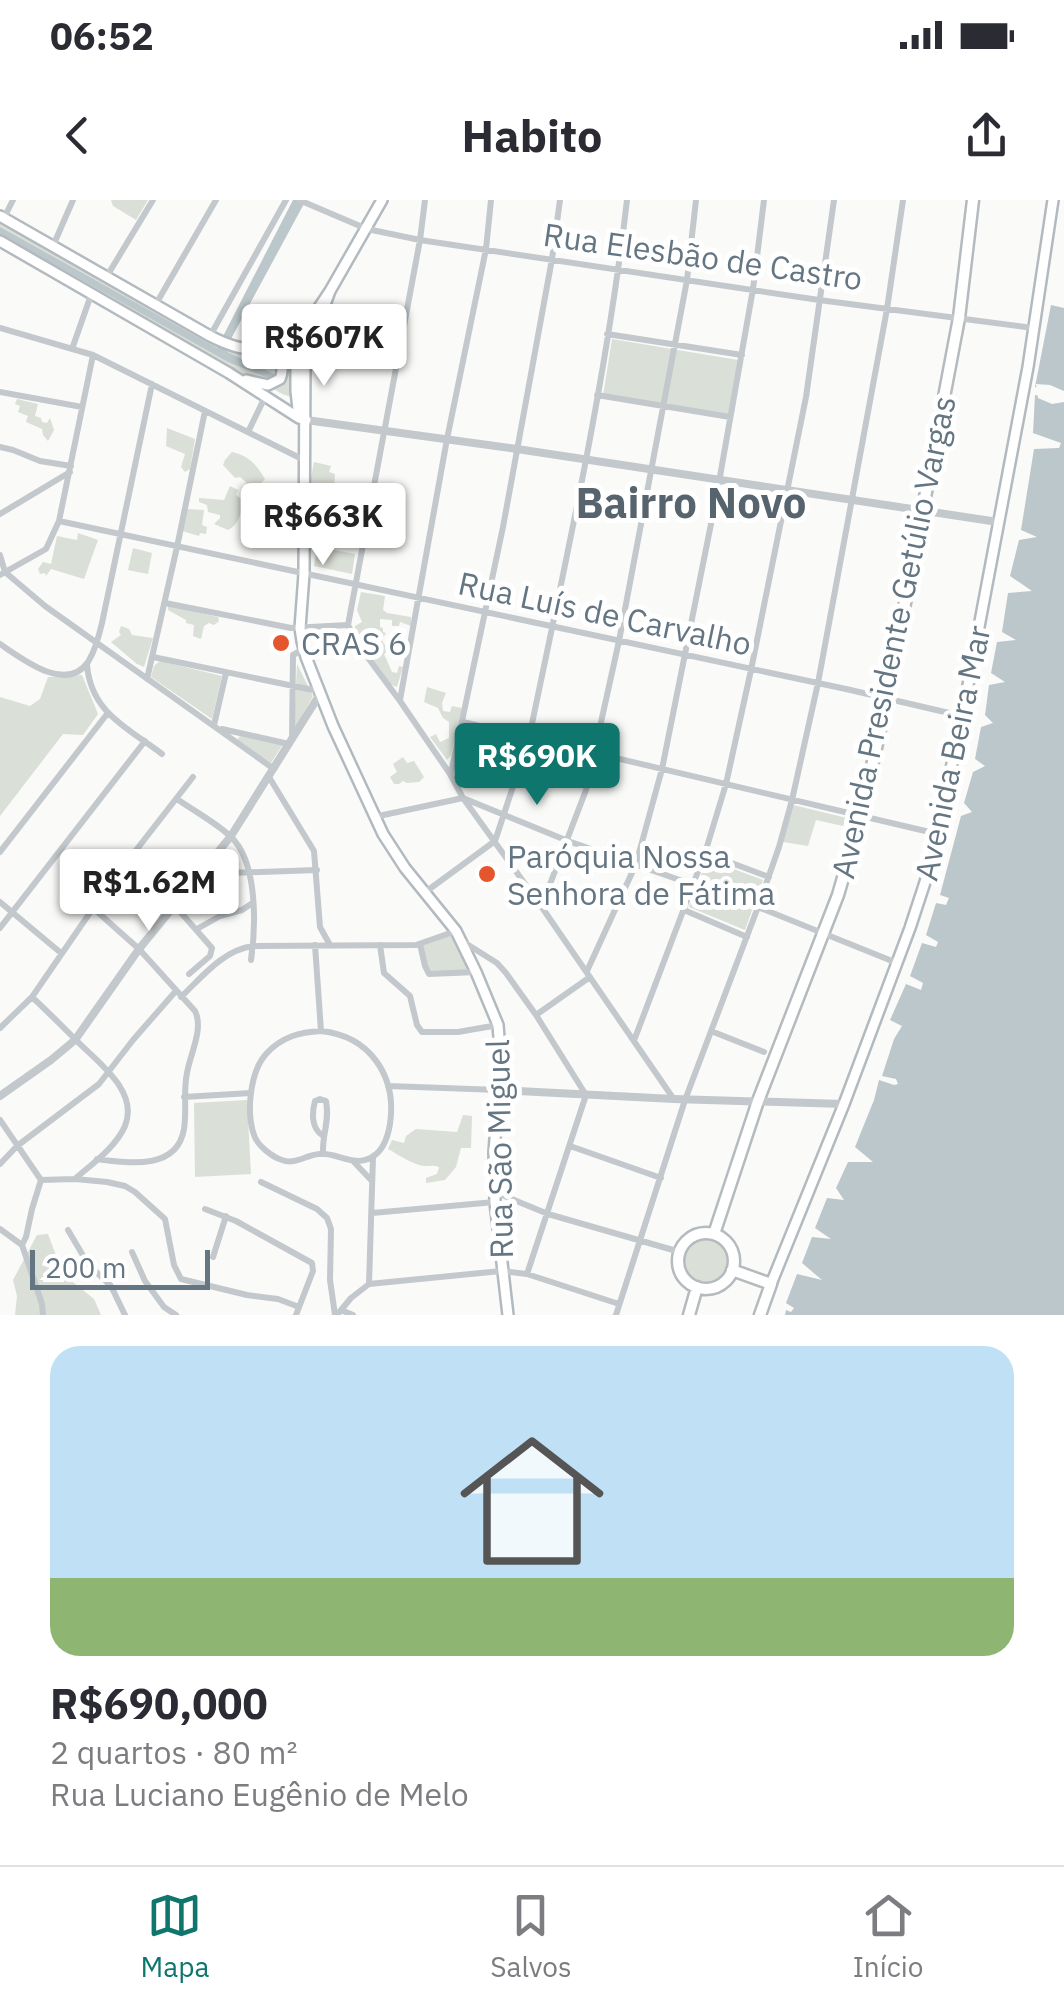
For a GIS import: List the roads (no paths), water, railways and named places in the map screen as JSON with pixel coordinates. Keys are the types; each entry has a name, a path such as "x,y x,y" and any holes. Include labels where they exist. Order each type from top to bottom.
{"main road":[{"path":"302,419 296,391 296,349 382,200"},
{"name":"Avenida Presidente Getúlio Vargas","path":"714,1234 758,1101 846,874 861,816 959,318 973,200"},
{"name":"Avenida Beira Mar","path":"772,1284 897,962 922,894 938,834 1033,328 1052,200"},
{"path":"2,217 214,338 271,354 283,369 277,382 263,385 229,374"},
{"path":"0,241 302,419"},
{"path":"302,419 305,359 330,291"},
{"path":"269,348 306,327"},
{"path":"253,351 296,349 305,359"},
{"name":"Rua São Miguel","path":"302,419 305,511 300,628 304,649 374,817 389,846 458,936 498,1025 501,1049 495,1197 508,1315"},
{"path":"714,1234 730,1246 732,1270 720,1284 697,1287 682,1273 680,1252 693,1236 714,1234"},
{"path":"732,1270 772,1284 760,1315"},
{"path":"689,1315 697,1287"}],"street":[{"path":"2,217 13,200"},
{"path":"52,247 73,200"},
{"path":"106,278 153,200"},
{"path":"156,304 216,200"},
{"path":"214,338 286,200"},
{"path":"425,200 348,625 674,1100"},
{"path":"400,701 486,249 491,200"},
{"path":"450,774 517,448 560,200"},
{"path":"424,893 495,842 528,738 586,459 627,200"},
{"path":"542,906 586,790 619,640 687,280 696,200"},
{"path":"536,1014 588,974 636,864 662,769 686,656 742,355 764,200"},
{"path":"634,1039 706,853 726,784 810,374 834,200"},
{"path":"616,1315 685,1100 769,877 792,800 818,683 888,309 903,200"},
{"name":"Rua Elesbão de Castro","path":"301,201 367,229 420,240 1033,328"},
{"path":"72,349 91,295"},
{"path":"1,332 93,355 304,460"},
{"path":"607,334 742,355"},
{"path":"2,574 48,547 59,521 93,355"},
{"path":"0,644 34,668 48,672 74,672 87,663 98,641 152,384"},
{"path":"0,392 82,407"},
{"path":"597,395 730,418"},
{"path":"248,432 265,398"},
{"path":"147,679 178,548 204,411"},
{"path":"302,419 998,522"},
{"path":"0,448 71,469"},
{"path":"0,514 71,469"},
{"path":"249,503 305,511"},
{"name":"Rua Luís de Carvalho","path":"59,521 962,717"},
{"path":"0,555 2,574 216,727 272,773 311,844 320,928 330,945"},
{"path":"165,602 300,628 348,625"},
{"path":"291,741 293,655 304,649"},
{"path":"0,1096 75,1040 139,949 231,836 320,692 153,656"},
{"path":"87,663 90,684 107,714 162,754"},
{"path":"216,727 226,673"},
{"path":"0,852 107,714"},
{"path":"462,722 938,834"},
{"path":"216,727 291,741"},
{"path":"0,928 145,741"},
{"path":"0,1028 32,998 108,885 193,777"},
{"path":"374,817 464,798 694,885"},
{"path":"177,799 231,836 244,857 250,874 252,960"},
{"path":"706,853 769,877"},
{"path":"202,874 316,870"},
{"path":"0,902 62,953"},
{"path":"197,929 252,903"},
{"path":"176,907 212,946 212,952 189,974"},
{"path":"758,907 897,962"},
{"path":"93,908 139,949 197,1014 198,1025 186,1077 180,1143 157,1160 138,1164 97,1159"},
{"path":"684,910 747,937"},
{"path":"0,1164 17,1146 98,1084 178,994 239,949 420,944 458,936 502,968 586,1095 526,1274"},
{"path":"420,944 424,966 430,974 476,972"},
{"path":"315,945 321,1031"},
{"path":"380,945 383,971 410,996 422,1032 469,1031 498,1025"},
{"path":"32,998 108,1070 124,1095 126,1123 115,1141 76,1179"},
{"path":"321,1031 342,1034 368,1051 384,1072 390,1110 388,1130 384,1144 373,1156 353,1161 324,1154 285,1161 263,1148 254,1136 251,1093 258,1064 274,1046 296,1034 321,1031"},
{"path":"712,1031 764,1052"},
{"path":"388,1086 844,1104"},
{"path":"184,1097 251,1093"},
{"path":"322,1135 313,1117 314,1103 320,1099 325,1100 327,1110 322,1135 324,1154"},
{"path":"0,1120 41,1180"},
{"path":"570,1146 662,1178"},
{"path":"368,1284 373,1156"},
{"path":"353,1161 372,1181"},
{"path":"41,1180 76,1179 125,1186 163,1215 174,1265 182,1279 278,1299 297,1311 313,1265 226,1216 205,1209"},
{"path":"22,1245 41,1180"},
{"path":"261,1182 327,1218 331,1230 330,1280 338,1313"},
{"path":"372,1213 495,1197 680,1252"},
{"path":"213,1258 226,1216"},
{"path":"68,1230 88,1264 111,1286 125,1315"},
{"path":"0,1244 2,1231 22,1245 43,1315"},
{"path":"132,1252 143,1278 164,1307 176,1315"},
{"path":"338,1313 368,1284 501,1271 526,1274 619,1304"},
{"path":"338,1313 353,1315"}],"place":[{"name":"CRAS 6","path":"281,643"},
{"name":"Paróquia Nossa Senhora de Fátima","path":"487,874"}],"district":[{"name":"Bairro Novo","path":"691,502"}]}
